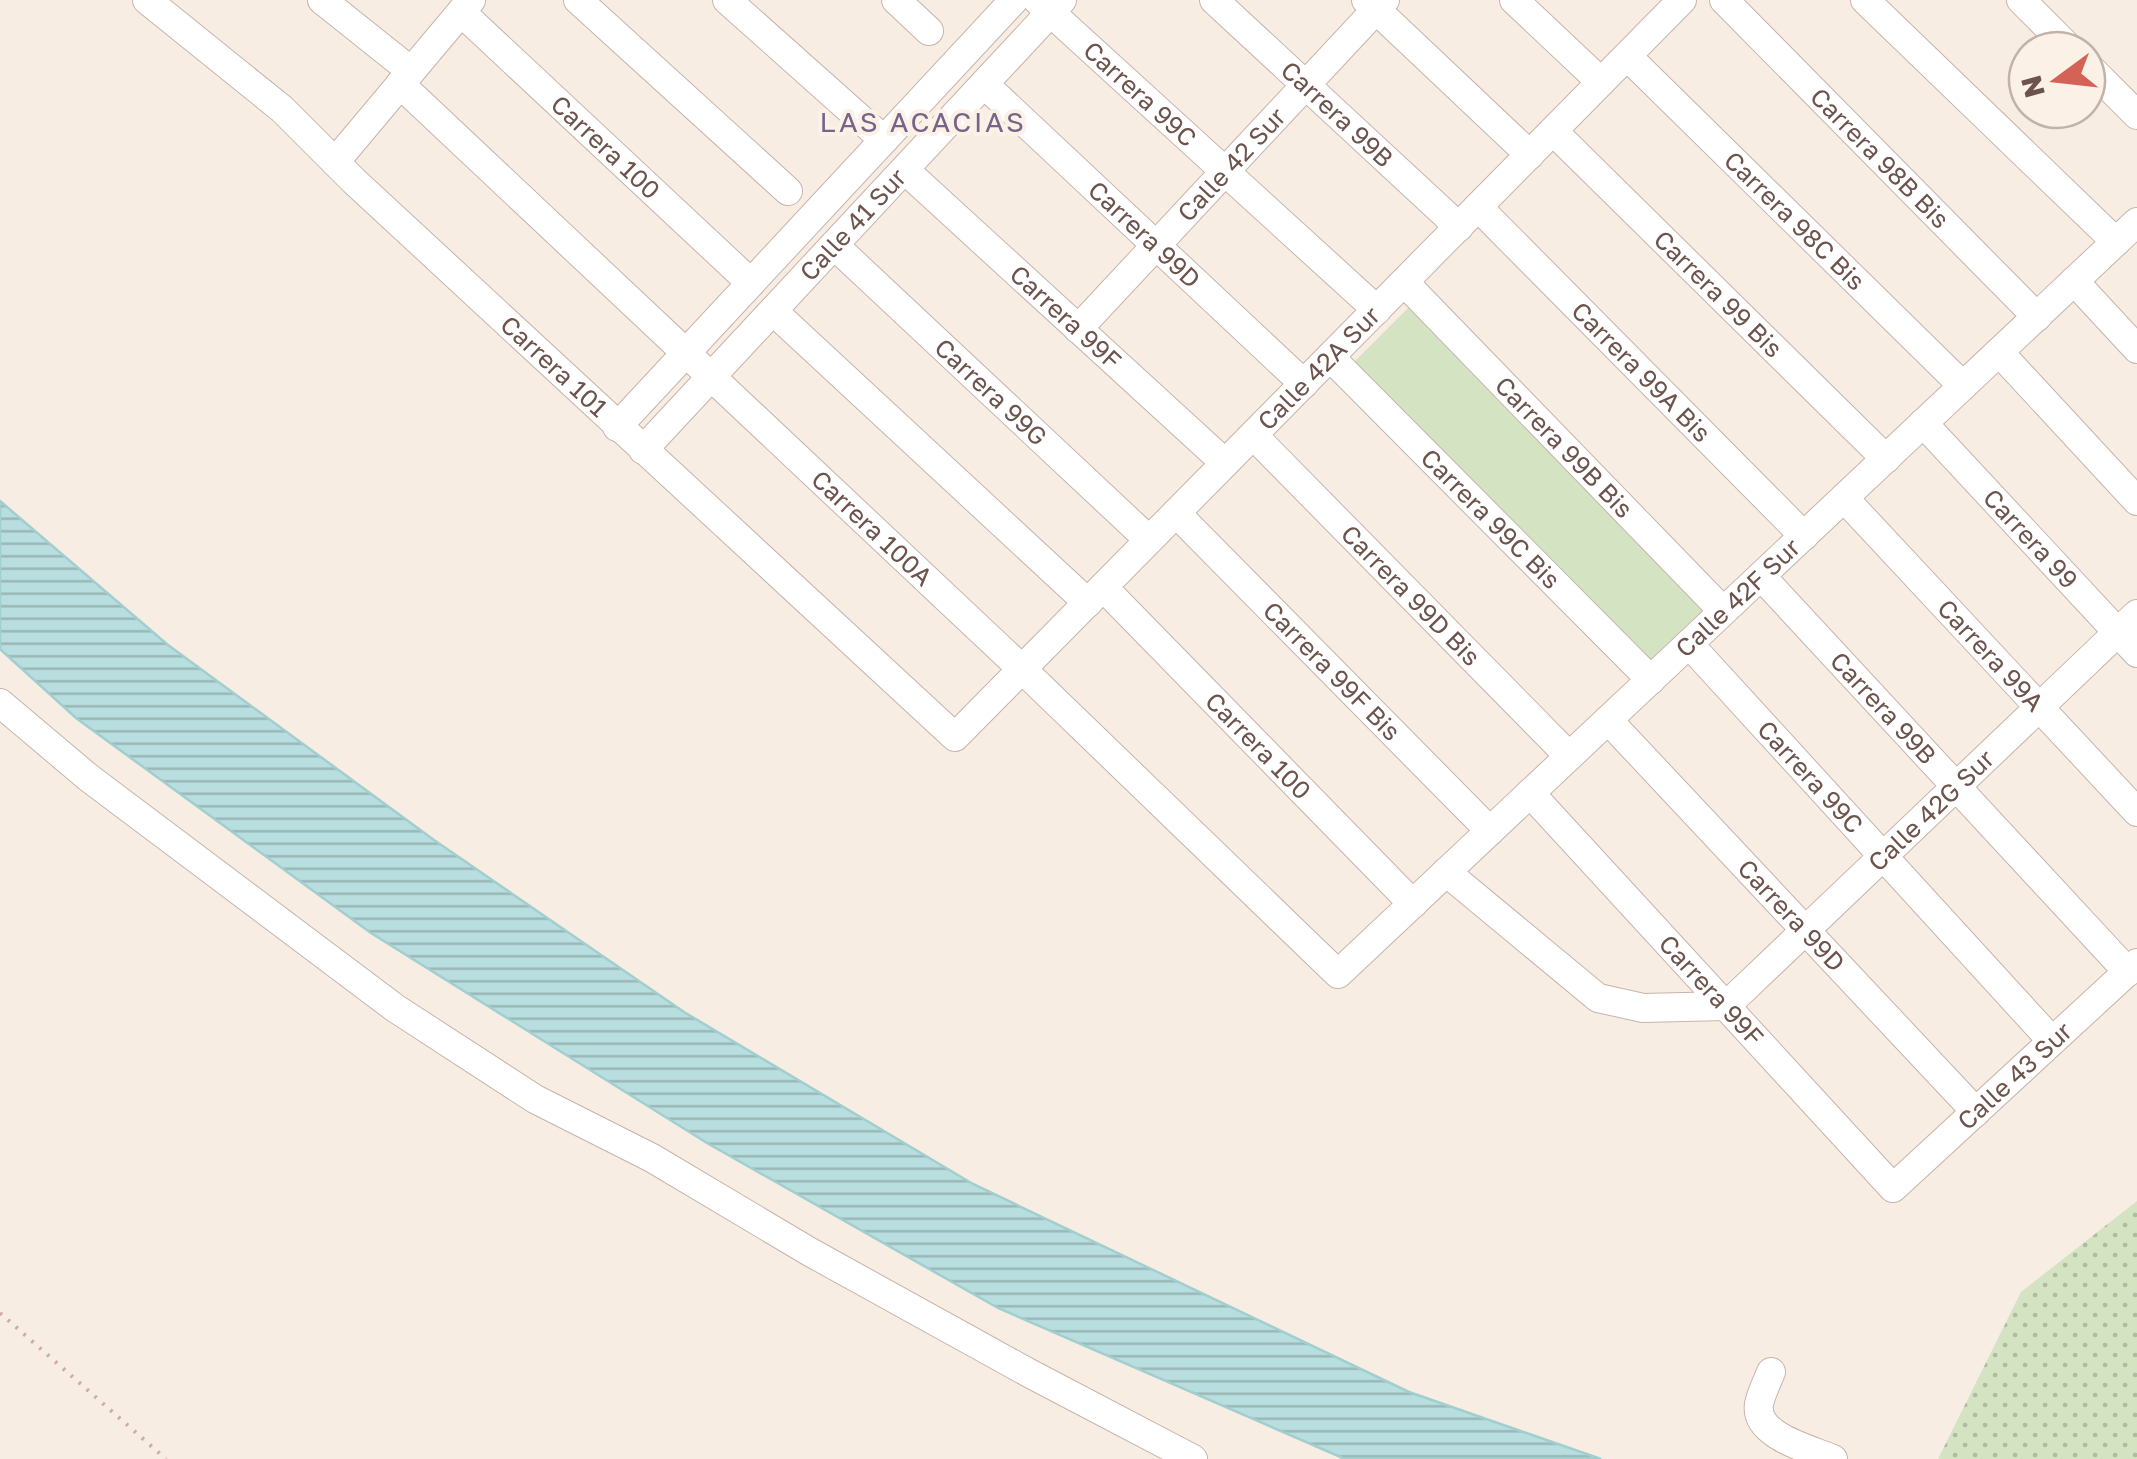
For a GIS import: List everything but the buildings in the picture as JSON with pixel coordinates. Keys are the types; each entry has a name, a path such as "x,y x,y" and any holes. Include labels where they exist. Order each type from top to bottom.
{"street":[{"name":"Carrera 101","path":"147,0 282,109 617,427 955,737"},
{"name":"Carrera 100A","path":"322,0 1338,974"},
{"path":"578,0 788,191"},
{"path":"727,0 884,140"},
{"path":"896,0 929,32"},
{"name":"Calle 41 Sur","path":"617,427 1014,0"},
{"name":"Carrera 99B","path":"1214,0 1305,84 1468,217"},
{"path":"1514,0 1601,82"},
{"name":"Calle 42A Sur","path":"955,737 1682,0"},
{"name":"Carrera 98B Bis","path":"1724,0 2037,316"},
{"path":"1865,0 2127,232"},
{"path":"2021,0 2052,30"},
{"path":"1375,3 1530,154"},
{"name":"Calle 42 Sur","path":"1078,329 1375,3"},
{"name":"Calle 41 Sur","path":"643,450 984,84 1050,4"},
{"name":"Carrera 99C","path":"1050,4 1376,310"},
{"path":"335,162 466,6"},
{"name":"Carrera 100","path":"466,6 751,283"},
{"name":"Carrera 98C Bis","path":"1627,56 1963,386"},
{"name":"Carrera 99D","path":"984,84 1304,384"},
{"path":"2107,86 2137,115"},
{"name":"Carrera 99 Bis","path":"1553,131 1886,459"},
{"name":"Carrera 99F","path":"904,170 1225,464"},
{"name":"Carrera 99A Bis","path":"1468,217 1804,536"},
{"name":"Calle 42F Sur","path":"1338,974 2127,232"},
{"name":"Carrera 99G","path":"834,246 1149,540"},
{"path":"2074,281 2137,349"},
{"name":"Carrera 99B Bis","path":"1404,282 1723,611"},
{"name":"Carrera 100","path":"773,311 1096,595 1413,904"},
{"path":"1998,352 2137,501"},
{"name":"Carrera 99C Bis","path":"1330,357 1651,680"},
{"name":"Carrera 99","path":"1924,423 2127,623 2137,653"},
{"name":"Carrera 99D Bis","path":"1253,435 1569,756"},
{"name":"Carrera 99A","path":"1844,498 2137,812"},
{"name":"Carrera 99F Bis","path":"1176,513 1490,832"},
{"name":"Carrera 99B","path":"1761,576 1955,786 2132,968"},
{"name":"Calle 42G Sur","path":"1726,1006 2127,623"},
{"name":"Carrera 99C","path":"1689,644 2052,1041"},
{"path":"0,703 90,778 395,1008 535,1099 652,1158 827,1262 1182,1456"},
{"name":"Carrera 99D","path":"1608,720 1976,1112"},
{"name":"Carrera 99F","path":"1530,793 1893,1188"},
{"path":"1446,872 1598,998 1643,1008 1726,1006"},
{"name":"Calle 43 Sur","path":"1893,1188 2132,968"},
{"path":"1770,1372 1758,1407 1764,1426 1788,1441 1833,1459"}],"path":[{"path":"0,1313 166,1459"}],"green space":[{"path":"1410,306 1708,608 1647,668 1350,366"},
{"path":"2137,1201 2137,1459 1938,1459 2021,1292"}],"water":[{"path":"0,501 168,645 434,840 684,1012 973,1184 1409,1392 1601,1459 1345,1459 998,1308 707,1143 371,933 76,718 0,649"}],"district":[{"name":"LAS ACACIAS","path":"923,122"}]}
